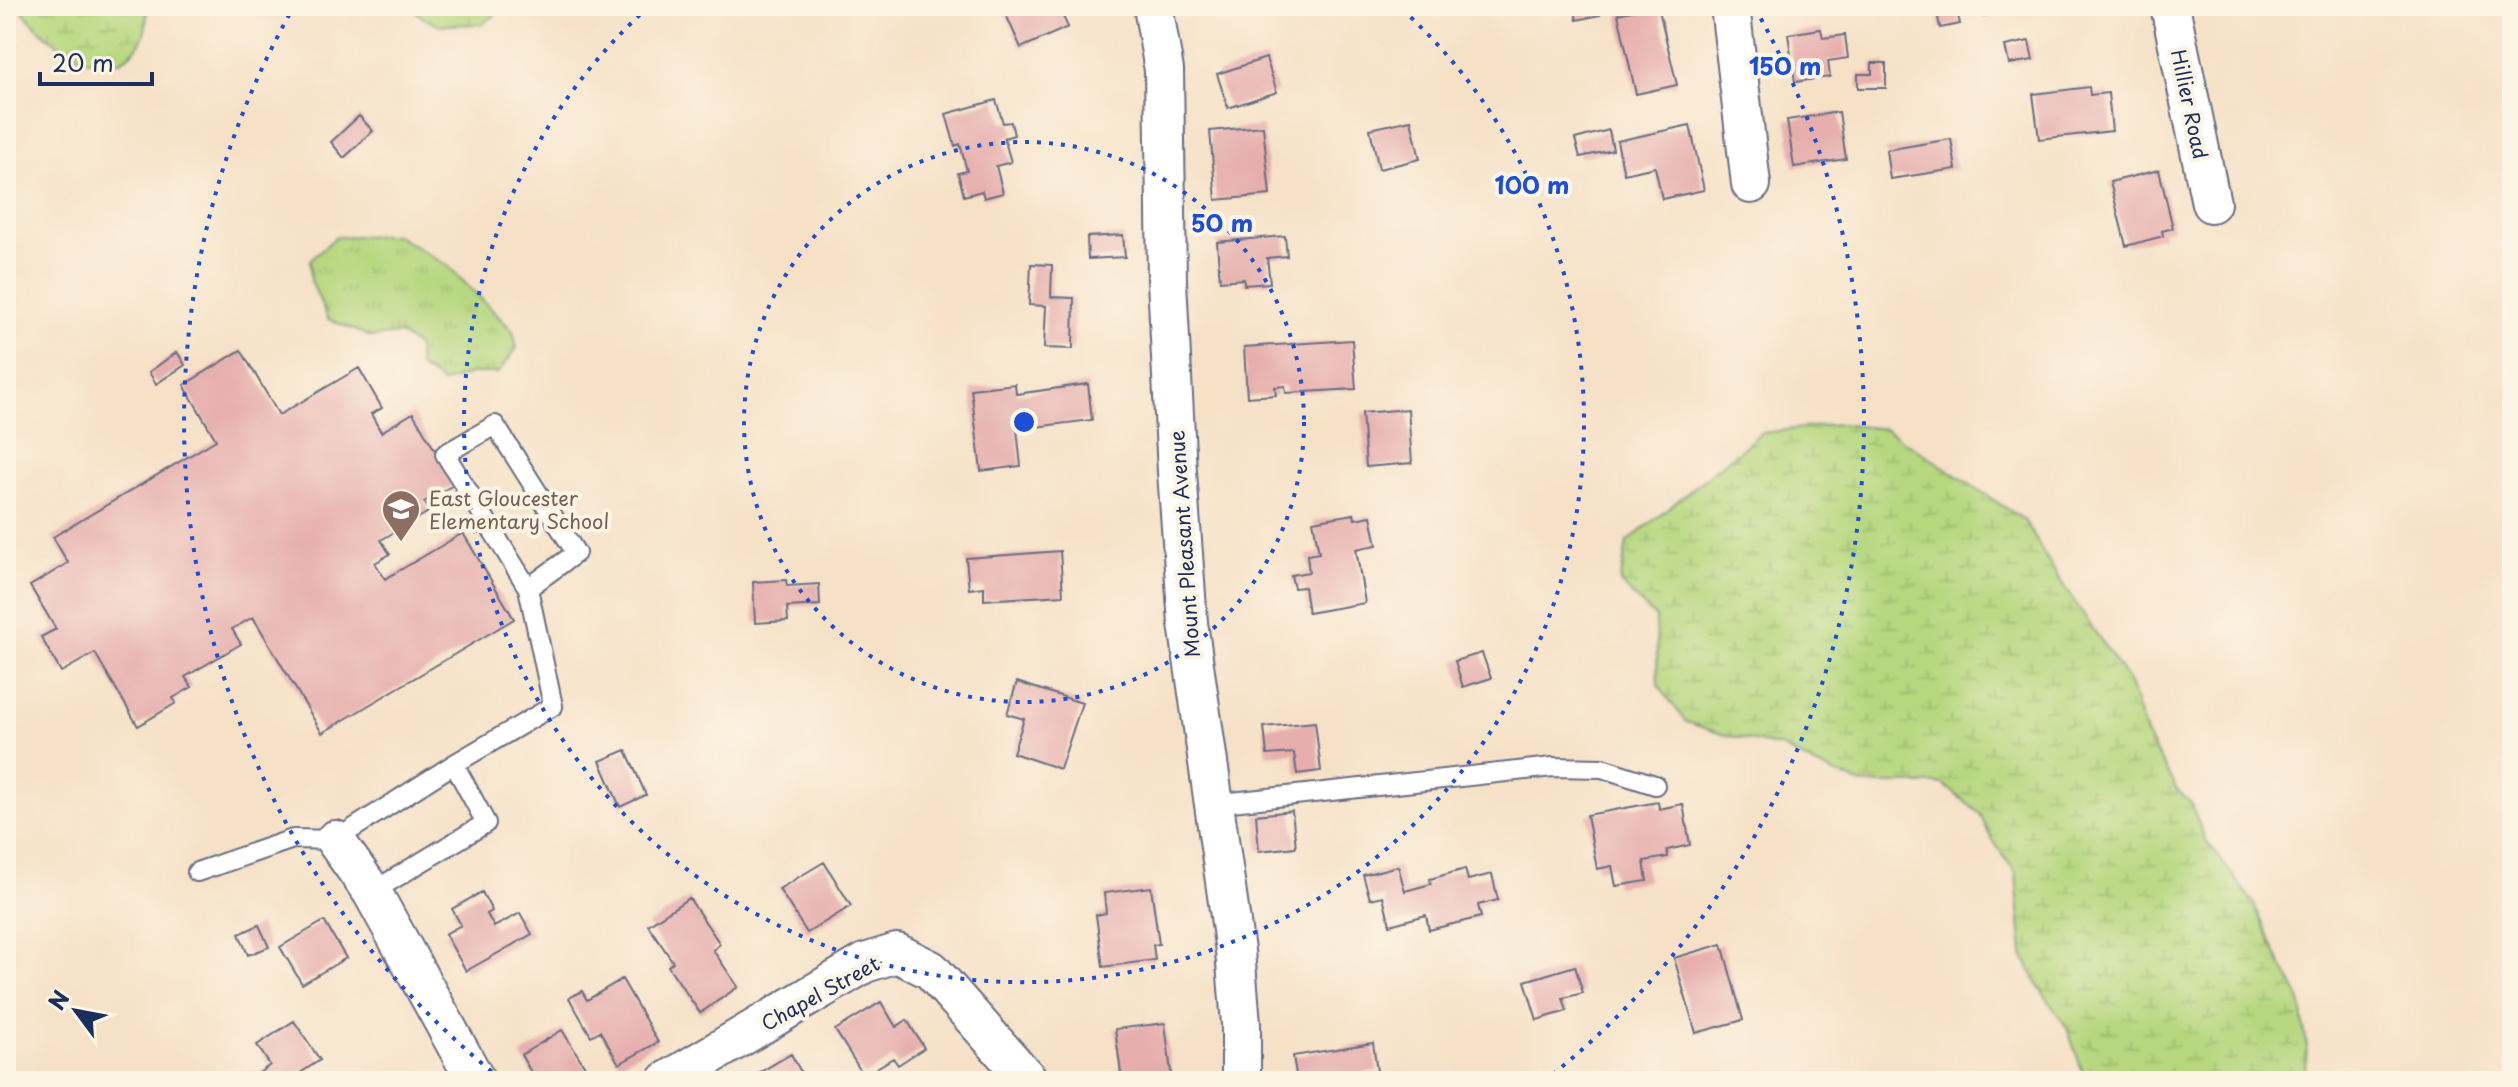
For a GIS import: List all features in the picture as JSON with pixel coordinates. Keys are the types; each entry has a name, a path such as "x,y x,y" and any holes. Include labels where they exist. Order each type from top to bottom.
{"street":[{"name":"Mount Pleasant Avenue","path":"1153,6 1164,70 1167,281 1187,608 1235,951 1241,1024 1241,1081"},
{"path":"1730,6 1751,184"},
{"name":"Hillier Road","path":"2170,6 2211,203"},
{"path":"335,840 372,892 476,1081"},
{"name":"Chapel Street","path":"667,1081 865,963 897,953 931,970 1029,1081"}],"lane":[{"path":"197,872 293,839 335,840 454,764 553,706 528,588 445,454 495,425 576,553 528,588"},
{"path":"372,892 486,823 454,764"},
{"path":"1213,804 1553,767 1602,768 1655,785"}],"green space":[{"path":"19,6 146,6 146,28 135,50 126,58 115,63 99,62 59,45 36,26"},
{"path":"409,6 508,6 482,24 439,25 425,19"},
{"path":"396,235 448,266 513,331 517,348 498,373 473,373 443,383 419,367 418,347 400,334 371,337 328,319 311,281 310,260 336,237"},
{"path":"1838,424 1886,429 2024,520 2061,582 2130,683 2146,735 2177,790 2190,802 2205,839 2253,902 2300,998 2307,1048 2305,1081 2086,1081 2067,1028 2038,985 2023,955 2016,873 1990,836 1980,814 1943,784 1861,784 1781,747 1722,734 1686,722 1658,685 1656,618 1620,583 1627,542 1761,433"}],"building":[{"path":"1002,6 1058,6 1068,27 1021,48"},
{"path":"1574,6 1598,6 1600,15 1577,20"},
{"path":"1658,6 1677,85 1636,94 1618,14"},
{"path":"1936,6 1956,6 1960,24 1940,28"},
{"path":"1981,6 2004,6 2005,12 1983,16"},
{"path":"1821,29 1823,38 1845,35 1848,58 1828,61 1830,77 1795,82 1788,34"},
{"path":"2029,41 2033,60 2009,64 2005,46"},
{"path":"1266,58 1277,92 1228,108 1217,74"},
{"path":"1872,63 1886,63 1886,88 1858,88 1858,74 1872,74"},
{"path":"2089,87 2090,95 2108,93 2112,131 2039,139 2033,94"},
{"path":"996,100 1003,123 1011,122 1014,135 1004,138 1011,162 996,166 1003,193 984,198 982,191 964,196 958,173 967,171 960,144 955,146 946,114"},
{"path":"1839,112 1846,159 1794,167 1787,120"},
{"path":"359,116 373,131 344,158 331,142"},
{"path":"1411,120 1420,159 1379,169 1370,129"},
{"path":"1690,125 1704,190 1662,199 1655,167 1624,174 1617,141"},
{"path":"1263,126 1270,195 1216,200 1210,131"},
{"path":"1609,130 1613,150 1580,157 1575,139"},
{"path":"1951,139 1956,169 1890,179 1886,150"},
{"path":"2159,170 2173,228 2162,231 2163,236 2126,246 2110,182"},
{"path":"1123,235 1125,257 1088,259 1087,237"},
{"path":"1285,236 1287,256 1267,258 1270,283 1244,285 1244,279 1220,281 1217,242"},
{"path":"1031,264 1052,265 1051,297 1074,298 1073,349 1044,348 1046,306 1029,305"},
{"path":"1352,340 1356,389 1286,393 1285,386 1275,387 1276,395 1247,397 1244,347"},
{"path":"241,350 279,415 359,368 382,408 371,414 381,432 413,413 455,484 424,502 430,511 381,540 390,554 375,563 385,579 463,533 514,619 322,733 253,617 232,629 241,644 185,677 192,687 173,698 176,703 138,726 95,653 61,672 41,637 56,629 30,586 68,563 53,537 216,440 184,385"},
{"path":"177,352 185,365 156,384 149,372"},
{"path":"1015,384 1016,394 1088,384 1092,420 1035,427 1034,418 1016,420 1021,466 981,471 971,389"},
{"path":"1408,409 1412,463 1366,467 1362,413"},
{"path":"1354,514 1355,519 1371,516 1377,545 1356,549 1365,603 1308,613 1304,587 1294,588 1291,575 1309,572 1307,555 1319,553 1313,521"},
{"path":"1060,551 1063,595 984,600 984,587 969,589 966,558"},
{"path":"786,580 787,586 819,584 820,605 787,607 788,621 755,623 753,582"},
{"path":"1482,653 1491,678 1463,687 1455,661"},
{"path":"1017,682 1082,703 1060,769 1013,753 1024,719 1007,714"},
{"path":"1315,722 1321,771 1297,774 1294,753 1267,755 1264,727"},
{"path":"626,750 646,795 620,807 600,761"},
{"path":"1658,802 1659,809 1683,804 1690,845 1667,850 1668,857 1644,861 1647,881 1616,886 1612,866 1597,869 1587,815"},
{"path":"1292,811 1296,847 1259,851 1256,815"},
{"path":"824,862 851,906 807,933 779,889"},
{"path":"1398,866 1405,891 1431,884 1430,879 1465,869 1468,880 1492,874 1498,900 1478,905 1481,917 1429,930 1426,915 1390,925 1383,896 1370,899 1363,875"},
{"path":"1151,887 1159,944 1153,945 1155,960 1103,967 1096,915 1106,913 1104,893"},
{"path":"482,892 492,911 487,914 494,927 520,913 532,934 466,971 445,934 461,925 452,909"},
{"path":"689,898 720,944 713,950 738,987 700,1013 668,966 673,962 648,925"},
{"path":"324,921 346,958 302,984 280,947"},
{"path":"259,925 269,947 248,955 239,934"},
{"path":"1722,944 1743,1020 1696,1033 1674,958"},
{"path":"1575,966 1583,993 1563,998 1567,1011 1537,1020 1525,981"},
{"path":"622,979 658,1042 619,1064 600,1031 591,1036 569,998 582,991 587,1000"},
{"path":"881,1002 896,1027 907,1020 924,1048 898,1065 893,1058 864,1076 835,1030"},
{"path":"294,1021 320,1060 288,1081 264,1081 259,1073 270,1065 257,1045"},
{"path":"1165,1023 1172,1081 1122,1081 1115,1029"},
{"path":"562,1030 594,1081 536,1081 521,1055"},
{"path":"1373,1043 1377,1071 1343,1077 1343,1081 1297,1081 1293,1056"},
{"path":"791,1054 806,1081 754,1081 752,1077"}],"place":[{"name":"East Gloucester Elementary School","path":"401,543"}]}
